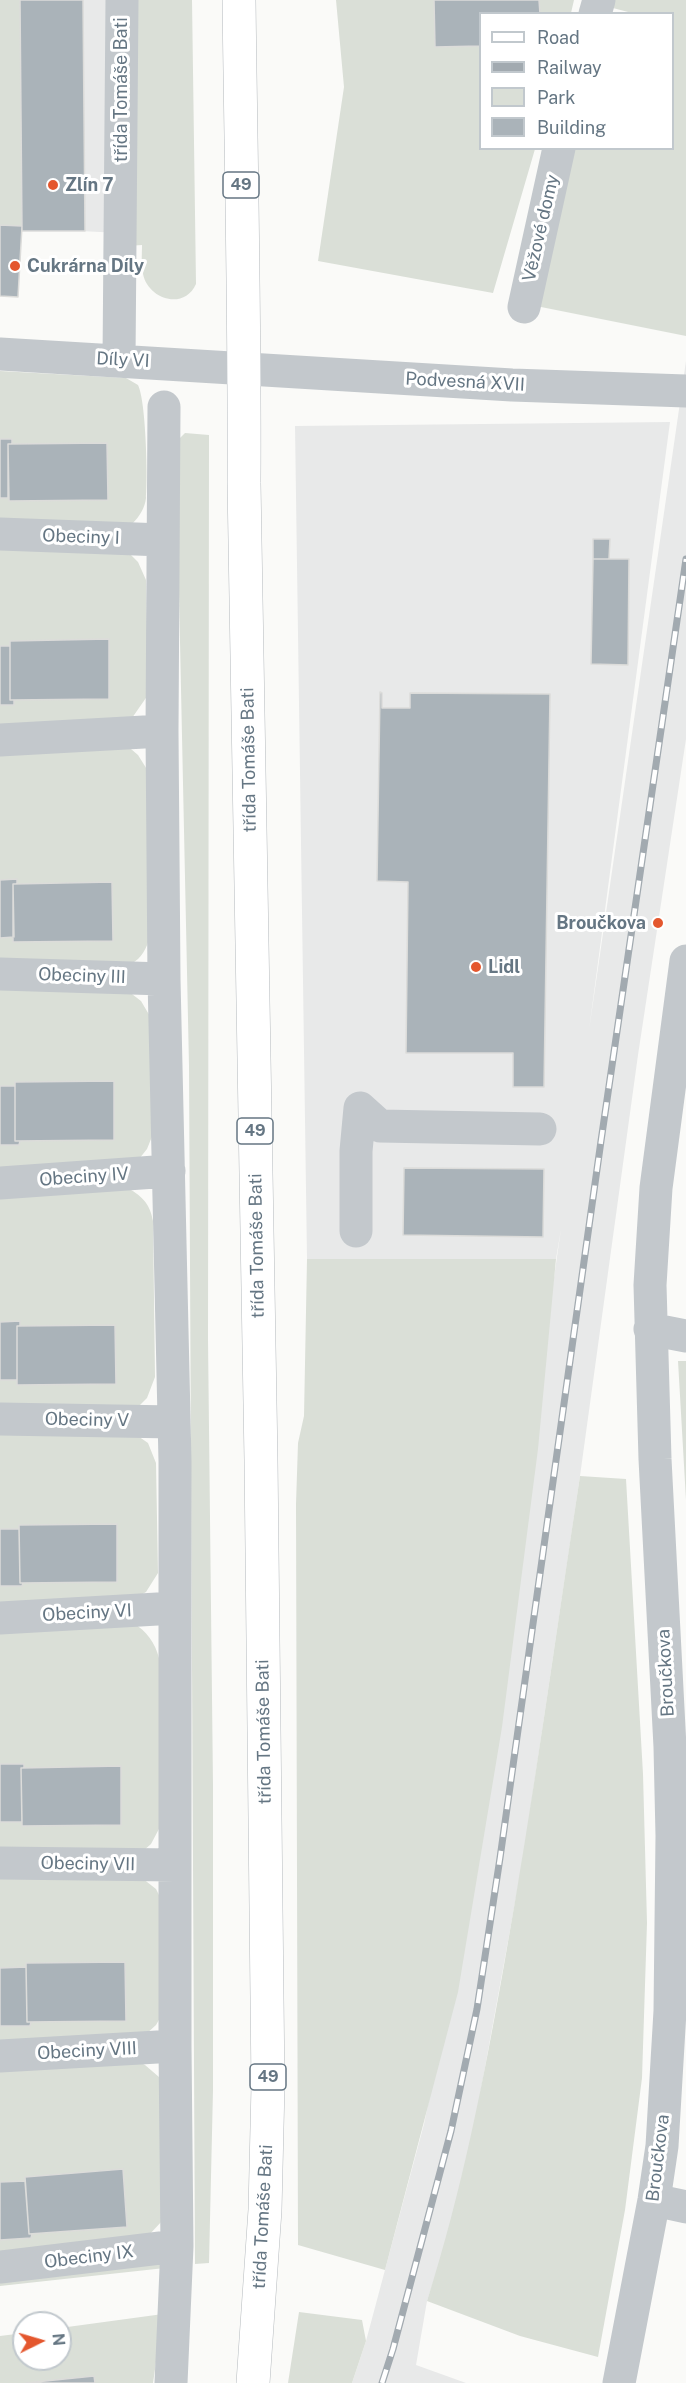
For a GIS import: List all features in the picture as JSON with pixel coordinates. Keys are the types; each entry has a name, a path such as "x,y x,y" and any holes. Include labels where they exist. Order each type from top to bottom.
{"main road":[{"name":"třída Tomáše Bati","path":"239,0 241,267 245,370 244,495 261,1448 267,2064 265,2210 253,2383"}],"street":[{"name":"třída Tomáše Bati","path":"119,360 122,0"},
{"name":"Věžové domy","path":"524,307 559,150"},
{"name":"Díly VI","path":"0,354 245,370"},
{"name":"Podvesná XVII","path":"245,370 512,386 686,392"},
{"path":"164,407 162,731 164,979 174,1422 175,1608 177,2246 171,2383"},
{"name":"Obeciny I","path":"0,534 163,540"},
{"path":"0,740 162,731"},
{"name":"Broučkova","path":"620,2378 662,2146 670,2011 672,1836 670,1747 650,1329 650,1285 656,1188 686,960"},
{"name":"Obeciny III","path":"0,974 164,979"},
{"path":"356,1231 356,1151 360,1108 380,1126 540,1129"},
{"name":"Obeciny IV","path":"0,1183 169,1171"},
{"path":"650,1329 686,1336"},
{"name":"Obeciny V","path":"0,1419 174,1422"},
{"name":"Obeciny VI","path":"0,1618 175,1608"},
{"name":"Obeciny VII","path":"0,1863 175,1865"},
{"name":"Obeciny VIII","path":"0,2056 175,2046"},
{"path":"654,2200 686,2207"},
{"name":"Obeciny IX","path":"0,2268 177,2246"}],"shaded area":[{"path":"0,0 118,0 120,233 0,227"},
{"path":"686,361 686,739 638,1055 580,1476 523,1859 475,2122 446,2244 427,2301 416,2365 466,2383 352,2383 366,2341 424,2124 449,2003 561,1229 556,1259 307,1259 295,426 670,422 589,1030"}],"green space":[{"path":"0,0 20,0 22,226 0,225"},
{"path":"122,0 192,0 196,284 183,297 175,299 167,299 159,295 146,283 142,271 142,245 127,246"},
{"path":"336,0 574,0 571,12 479,12 479,150 535,150 493,293 318,261 344,87"},
{"path":"611,0 686,0 686,336 536,306 573,150 674,150 674,12 628,12 609,7"},
{"path":"0,371 126,378 138,385 145,423 147,488 144,505 133,523 0,526"},
{"path":"185,433 209,435 208,1339 213,1786 213,2090 209,2263 195,2264 189,1066 176,453 177,441"},
{"path":"0,543 131,555 138,562 146,580 148,695 132,718 0,732"},
{"path":"0,749 131,749 138,755 148,771 150,937 143,953 131,964 0,967"},
{"path":"0,984 128,991 141,1001 151,1018 153,1134 147,1149 139,1159 0,1174"},
{"path":"128,1188 145,1202 153,1221 155,1377 147,1398 139,1406 0,1410 0,1190"},
{"path":"307,1259 556,1259 538,1449 502,1727 458,1992 385,2270 298,2245 296,1504 298,1443 304,1416"},
{"path":"678,1361 686,1361 686,1500"},
{"path":"0,1427 135,1434 148,1443 156,1463 158,1573 146,1592 134,1599 0,1610"},
{"path":"580,1476 626,1479 643,1774 647,1923 642,2078 625,2210 598,2357 520,2336 427,2301 461,2176 496,2007 525,1843"},
{"path":"133,1623 150,1638 159,1658 161,1825 151,1844 143,1851 0,1849 0,1627"},
{"path":"0,1871 142,1878 156,1889 160,1897 160,2018 156,2025 145,2035 0,2044"},
{"path":"138,2061 159,2077 163,2220 148,2236 0,2260 0,2067"},
{"path":"152,2259 165,2268 0,2286 0,2276"},
{"path":"299,2312 362,2320 366,2341 352,2383 288,2383"},
{"path":"163,2314 153,2383 0,2383 0,2336 12,2334 12,2371 72,2371 72,2326"}],"building":[{"path":"20,0 83,0 85,231 22,231"},
{"path":"434,0 539,0 540,12 479,12 479,46 435,47"},
{"path":"0,225 22,226 18,297 0,296"},
{"path":"0,439 12,439 12,444 8,444 8,498 0,498"},
{"path":"107,443 108,500 9,501 8,444"},
{"path":"593,539 610,539 609,559 593,559"},
{"path":"593,559 629,559 628,665 591,664"},
{"path":"109,639 109,699 10,700 10,641"},
{"path":"0,646 10,646 10,700 14,700 14,705 0,705"},
{"name":"Lidl","path":"380,692 382,693 382,708 410,708 410,693 550,694 544,1087 513,1087 513,1053 406,1053 408,882 377,881"},
{"path":"17,879 17,884 13,884 14,937 0,938 0,880"},
{"path":"112,882 113,941 13,942 13,884"},
{"path":"114,1081 114,1140 15,1141 15,1082"},
{"path":"0,1086 15,1086 15,1141 20,1141 19,1145 0,1145"},
{"path":"404,1168 544,1169 543,1237 403,1235"},
{"path":"20,1321 20,1326 17,1326 17,1380 0,1380 0,1322"},
{"path":"115,1325 116,1384 17,1385 17,1326"},
{"path":"117,1524 117,1582 20,1583 19,1525"},
{"path":"0,1529 19,1529 20,1583 23,1583 22,1586 0,1586"},
{"path":"0,1764 24,1764 24,1768 21,1768 22,1822 0,1822"},
{"path":"121,1766 121,1825 22,1826 21,1768"},
{"path":"125,1962 126,2021 27,2022 26,1963"},
{"path":"26,1967 27,2022 31,2022 30,2026 0,2026 0,1968"},
{"path":"123,2169 127,2227 29,2234 25,2177"},
{"path":"25,2181 31,2238 0,2240 0,2182"},
{"path":"94,2376 95,2383 26,2383"}],"railway":[{"path":"382,2383 451,2131 477,2009 686,559"}],"place":[{"name":"Zlín 7","path":"53,185"},
{"name":"Cukrárna Díly","path":"15,266"},
{"name":"Broučkova","path":"658,923"},
{"name":"Lidl","path":"476,967"}]}
